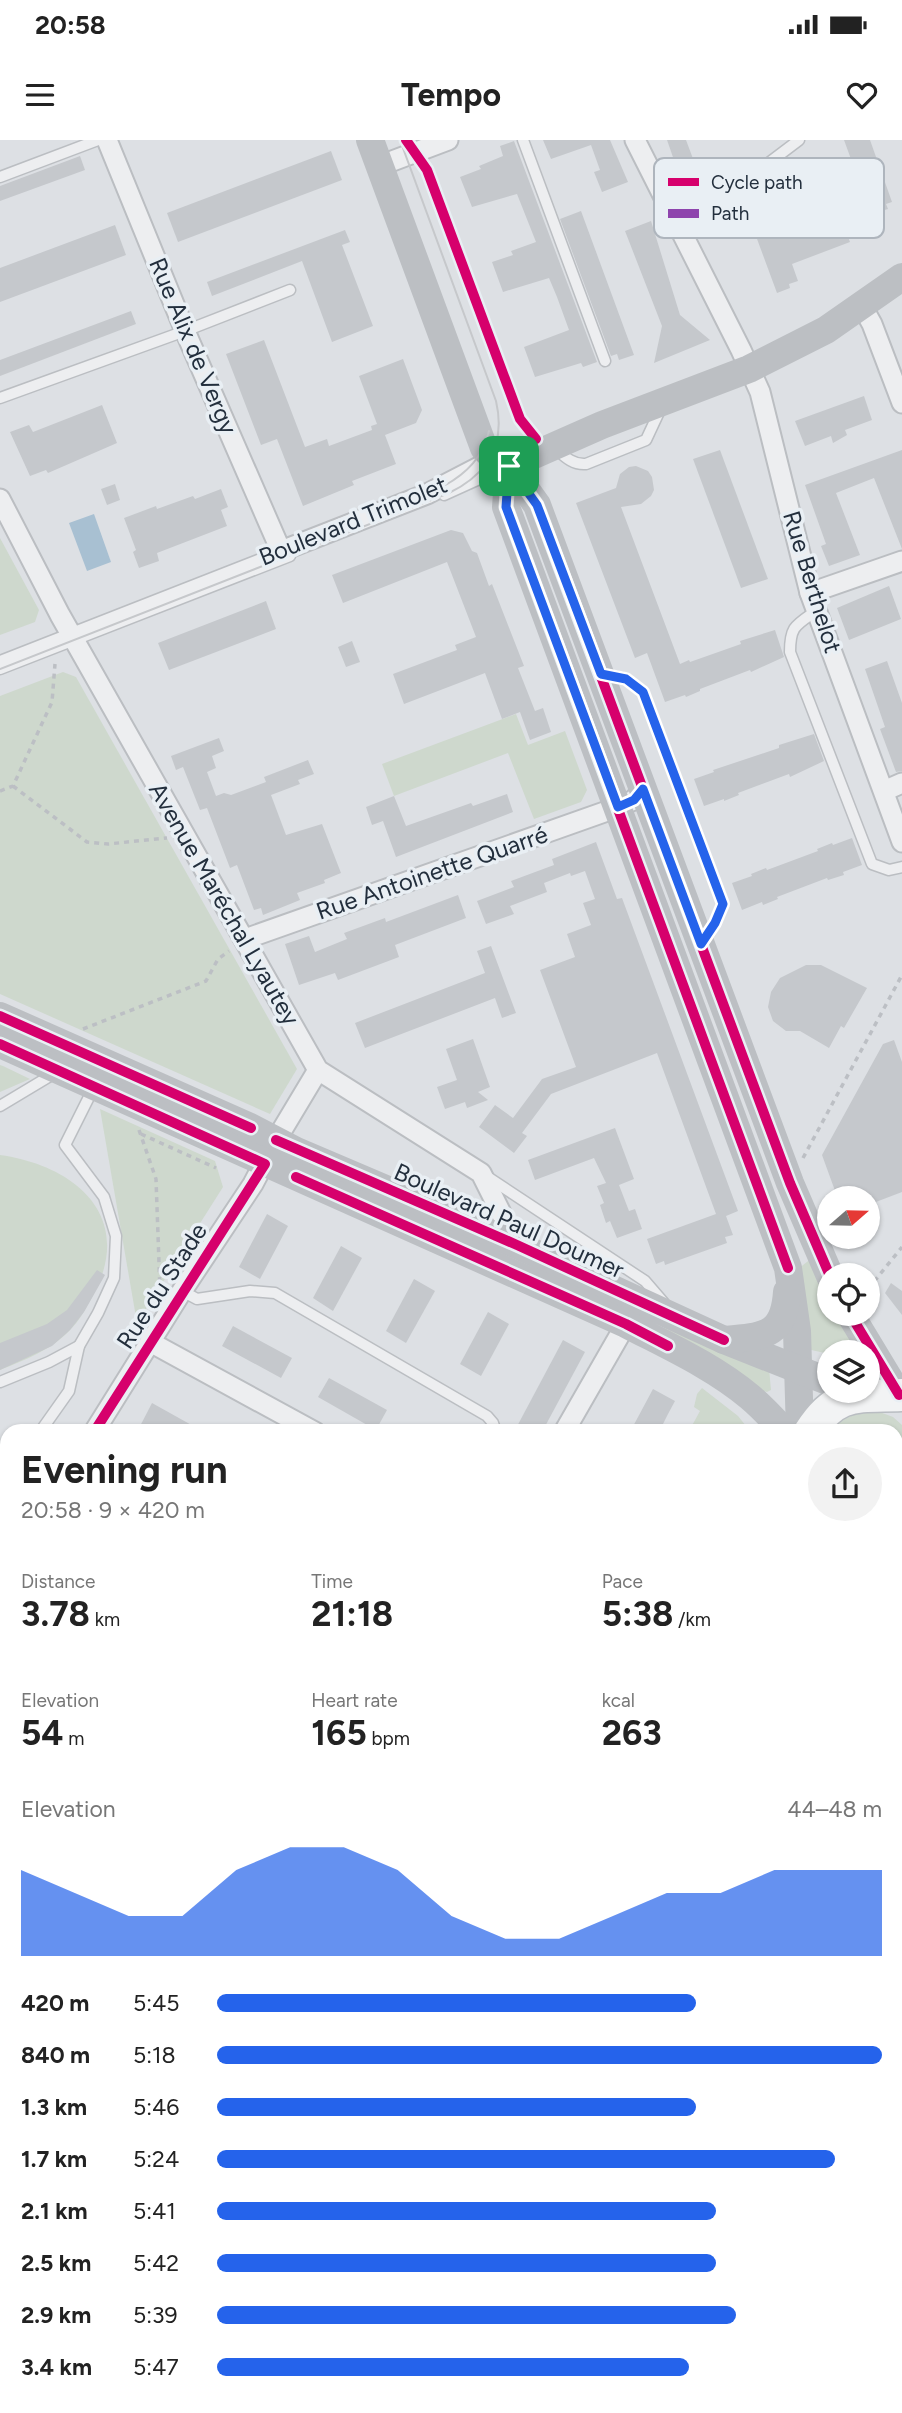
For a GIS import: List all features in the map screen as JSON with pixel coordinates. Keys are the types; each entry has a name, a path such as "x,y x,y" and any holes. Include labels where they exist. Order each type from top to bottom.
{"main road":[{"path":"375,153 484,448 509,466 537,505 790,1183 824,1263"},
{"path":"509,466 749,369 826,330 902,277"},
{"path":"509,466 506,507 788,1268 797,1331 800,1424"},
{"name":"Boulevard Paul Doumer","path":"0,1016 65,1059 271,1152 689,1357 749,1396 777,1424"},
{"name":"Boulevard Paul Doumer","path":"0,1044 65,1059 94,1087 127,1102 271,1152 517,1245 678,1320 817,1377"},
{"path":"724,1340 769,1334 775,1329 784,1312 788,1268"},
{"path":"858,1326 901,1395"},
{"path":"880,1394 901,1395"},
{"path":"816,1424 824,1413 837,1403"}],"street":[{"name":"Rue Alix de Vergy","path":"107,140 185,331 281,551"},
{"path":"375,153 406,156 448,140"},
{"name":"Rue Berthelot","path":"635,140 654,178"},
{"name":"Rue Berthelot","path":"684,238 760,392 813,602 893,787 902,842"},
{"path":"862,306 872,324 902,403"},
{"name":"Boulevard Trimolet","path":"281,551 427,494 481,466 509,466"},
{"name":"Avenue Maréchal Lyautey","path":"0,499 72,636 318,1070 481,1173"},
{"path":"813,602 902,561"},
{"path":"536,589 545,580 562,574"},
{"name":"Rue Antoinette Quarré","path":"244,939 618,807 634,800 643,789"},
{"name":"Rue du Stade","path":"99,1424 271,1152 318,1070"},
{"path":"481,1173 517,1245"},
{"path":"569,1424 626,1325"},
{"path":"150,1342 300,1424"}],"lane":[{"path":"0,177 98,140"},
{"path":"523,140 605,361"},
{"path":"775,158 799,140"},
{"path":"0,398 290,290"},
{"name":"Boulevard Trimolet","path":"0,661 440,497 509,466"},
{"name":"Boulevard Trimolet","path":"0,669 72,636 281,551"},
{"path":"813,602 794,627 790,636 790,652 872,864 889,870 902,867"},
{"path":"601,674 626,679 643,692 723,904 715,923 701,944"},
{"path":"0,1106 65,1059"},
{"path":"46,1424 69,1391 79,1346 99,1313 114,1278 116,1236 104,1197 65,1145 94,1087"},
{"path":"481,1173 645,1281 678,1320"},
{"path":"182,1291 197,1299 250,1291 275,1293 486,1416 493,1424"},
{"path":"0,1382 49,1362 79,1346"}],"path":[{"path":"0,791 13,786 52,702 55,664"},
{"path":"13,786 88,842 122,843 186,836"},
{"path":"65,1059 82,1029 206,981 218,959 244,939"},
{"path":"790,1183 902,975"},
{"path":"127,1102 156,1179 162,1324"},
{"path":"141,1134 216,1167"},
{"path":"880,1274 902,1247"}],"shaded area":[{"path":"0,538 39,610 35,622 0,635"},
{"path":"63,672 76,677 297,1069 270,1114 0,994 0,696"},
{"path":"516,714 528,745 565,731 587,790 581,802 534,819 508,753 394,796 382,764"},
{"path":"0,1065 3,1066 30,1079 0,1092"},
{"path":"100,1109 215,1161 223,1187 137,1323"},
{"path":"0,1155 28,1161 54,1171 75,1184 92,1201 103,1221 107,1244 103,1270 91,1299 73,1327 46,1349 0,1370"},
{"path":"812,1258 817,1269 817,1326 846,1326 853,1340 817,1340 817,1351 807,1349 798,1269"},
{"path":"643,1320 769,1368 771,1390 763,1391"},
{"path":"702,1388 744,1424 693,1424 700,1411 694,1407 697,1394"},
{"path":"877,1411 893,1417 901,1424 838,1424 863,1412"}],"water":[{"path":"94,514 111,562 87,571 69,523"}],"building":[{"path":"543,140 610,140 628,182 602,192 594,172 600,170 591,145 551,159"},
{"path":"667,140 686,140 693,158 673,158"},
{"path":"844,140 870,140 876,158 851,158"},
{"path":"514,141 597,362 583,367 581,363 535,377 524,347 569,330 557,297 549,278 503,292 492,262 513,255 511,251 536,242 517,194 472,207 460,177 503,156 500,146"},
{"path":"331,151 342,180 178,242 167,213"},
{"path":"80,156 85,170 0,201 0,186"},
{"path":"884,179 892,202 886,204 888,209 884,210"},
{"path":"581,211 634,355 619,360 617,354 611,356 560,219"},
{"path":"651,221 654,238 656,238 680,315 710,340 654,363 662,326 625,231"},
{"path":"115,225 126,255 0,302 0,268"},
{"path":"345,230 350,242 342,245 373,326 332,342 302,261 212,296 207,282"},
{"path":"757,238 848,238 850,242 792,264 798,281 789,284 790,288 777,293"},
{"path":"131,311 136,324 0,376 0,360"},
{"path":"264,340 305,447 327,439 329,446 372,430 371,426 377,424 359,376 403,359 422,410 416,423 385,435 396,464 352,481 354,485 303,506 277,439 261,445 226,354"},
{"path":"864,396 872,420 845,430 847,435 833,443 831,436 805,446 795,421"},
{"path":"102,405 117,443 48,473 46,470 30,476 10,432 29,425 33,432"},
{"path":"720,450 768,579 741,588 693,459"},
{"path":"902,450 902,549 874,478 836,493 860,555 829,566 821,546 826,544 805,485"},
{"path":"636,466 648,471 654,490 641,504 621,507 680,664 775,630 784,657 751,672 750,670 700,689 686,697 685,695 665,702 647,653 635,658 576,503 616,488 620,474 629,467"},
{"path":"115,484 120,500 107,505 101,489"},
{"path":"221,489 228,507 221,510 227,526 157,553 159,561 139,568 133,552 136,550 124,518 156,506 157,509"},
{"path":"451,530 463,533 472,551 477,553 524,666 518,668 535,711 543,708 551,732 530,740 520,712 502,719 485,673 404,704 393,674 457,650 455,645 476,637 447,562 343,603 332,575"},
{"path":"889,586 901,619 849,640 837,608"},
{"path":"266,601 276,629 169,670 158,643"},
{"path":"352,641 360,662 346,667 338,647"},
{"path":"887,661 902,703 902,771 896,772 880,729 885,727 865,669"},
{"path":"814,734 824,761 790,777 789,774 724,801 704,806 694,779"},
{"path":"219,738 224,751 212,756 216,768 207,772 216,796 224,793 231,795 266,782 264,777 308,760 314,774 298,780 300,784 271,795 286,835 322,824 341,873 324,880 325,883 297,893 300,900 263,915 261,908 254,910 237,865 230,868 207,808 200,810 183,767 176,770 171,756"},
{"path":"507,794 513,812 396,857 383,821 372,825 366,807 394,796 406,826 471,803 473,806"},
{"path":"852,838 862,865 843,872 844,875 828,880 827,878 763,905 762,902 742,910 732,883 766,868 767,870 818,851 817,849 832,843 833,845"},
{"path":"596,842 617,899 622,898 738,1211 726,1216 733,1235 725,1237 727,1243 665,1265 664,1261 656,1264 647,1239 716,1214 657,1053 551,1094 522,1133 527,1136 514,1153 479,1127 495,1105 513,1118 542,1079 576,1067 540,970 575,957 567,934 591,925 583,903 595,899 585,871 571,876 570,873 544,883 547,892 510,906 514,914 486,924 477,901 514,887 511,881 554,865 552,859"},
{"path":"458,895 466,918 395,945 399,957 338,980 335,973 299,985 285,944 309,936 315,952 347,939 344,933 385,918 386,922"},
{"path":"491,946 516,1013 502,1018 495,998 365,1048 355,1023 485,973 477,951"},
{"path":"806,965 821,965 867,988 829,1048 800,1031 786,1031 773,1021 768,1007 771,992 780,978"},
{"path":"473,1039 490,1087 478,1092 488,1100 467,1108 465,1102 445,1109 437,1087 457,1080 446,1049"},
{"path":"894,1040 902,1062 902,1192 880,1200 880,1186 833,1186 822,1155 883,1044"},
{"path":"615,1128 634,1179 619,1185 629,1211 635,1209 642,1229 617,1238 610,1221 606,1223 600,1205 604,1203 597,1186 606,1183 594,1158 535,1180 528,1160"},
{"path":"267,1214 288,1226 260,1279 239,1267"},
{"path":"341,1246 362,1258 333,1311 313,1298"},
{"path":"97,1270 105,1275 84,1312 70,1330 52,1346 0,1370 0,1343 47,1324 67,1310"},
{"path":"414,1279 435,1291 406,1343 386,1331"},
{"path":"891,1283 902,1291 902,1315 885,1293"},
{"path":"488,1312 509,1324 481,1376 460,1364"},
{"path":"233,1326 292,1358 281,1378 222,1346"},
{"path":"563,1340 585,1352 546,1424 518,1424"},
{"path":"329,1378 387,1410 379,1424 365,1424 318,1397"},
{"path":"653,1389 675,1401 663,1424 634,1424"},
{"path":"152,1403 190,1424 141,1424"}],"tram line":[{"path":"0,669 449,493 484,467 496,444 496,401 400,140"},
{"path":"444,486 460,476 473,463 483,449 489,431"}],"cycle path":[{"path":"406,140 427,170 520,419 536,439"},
{"path":"509,466 537,505 790,1183 824,1263"},
{"path":"509,466 506,507 788,1268"},
{"path":"0,1016 251,1128"},
{"path":"0,1044 265,1164 99,1424"},
{"path":"276,1140 517,1245 724,1340"},
{"path":"296,1177 626,1324 668,1346"},
{"path":"857,1326 899,1395"}],"route":[{"path":"509,466 537,505 601,674 626,679 643,692 723,904 715,923 701,944 643,789 634,800 618,807 506,507 509,466"}]}
